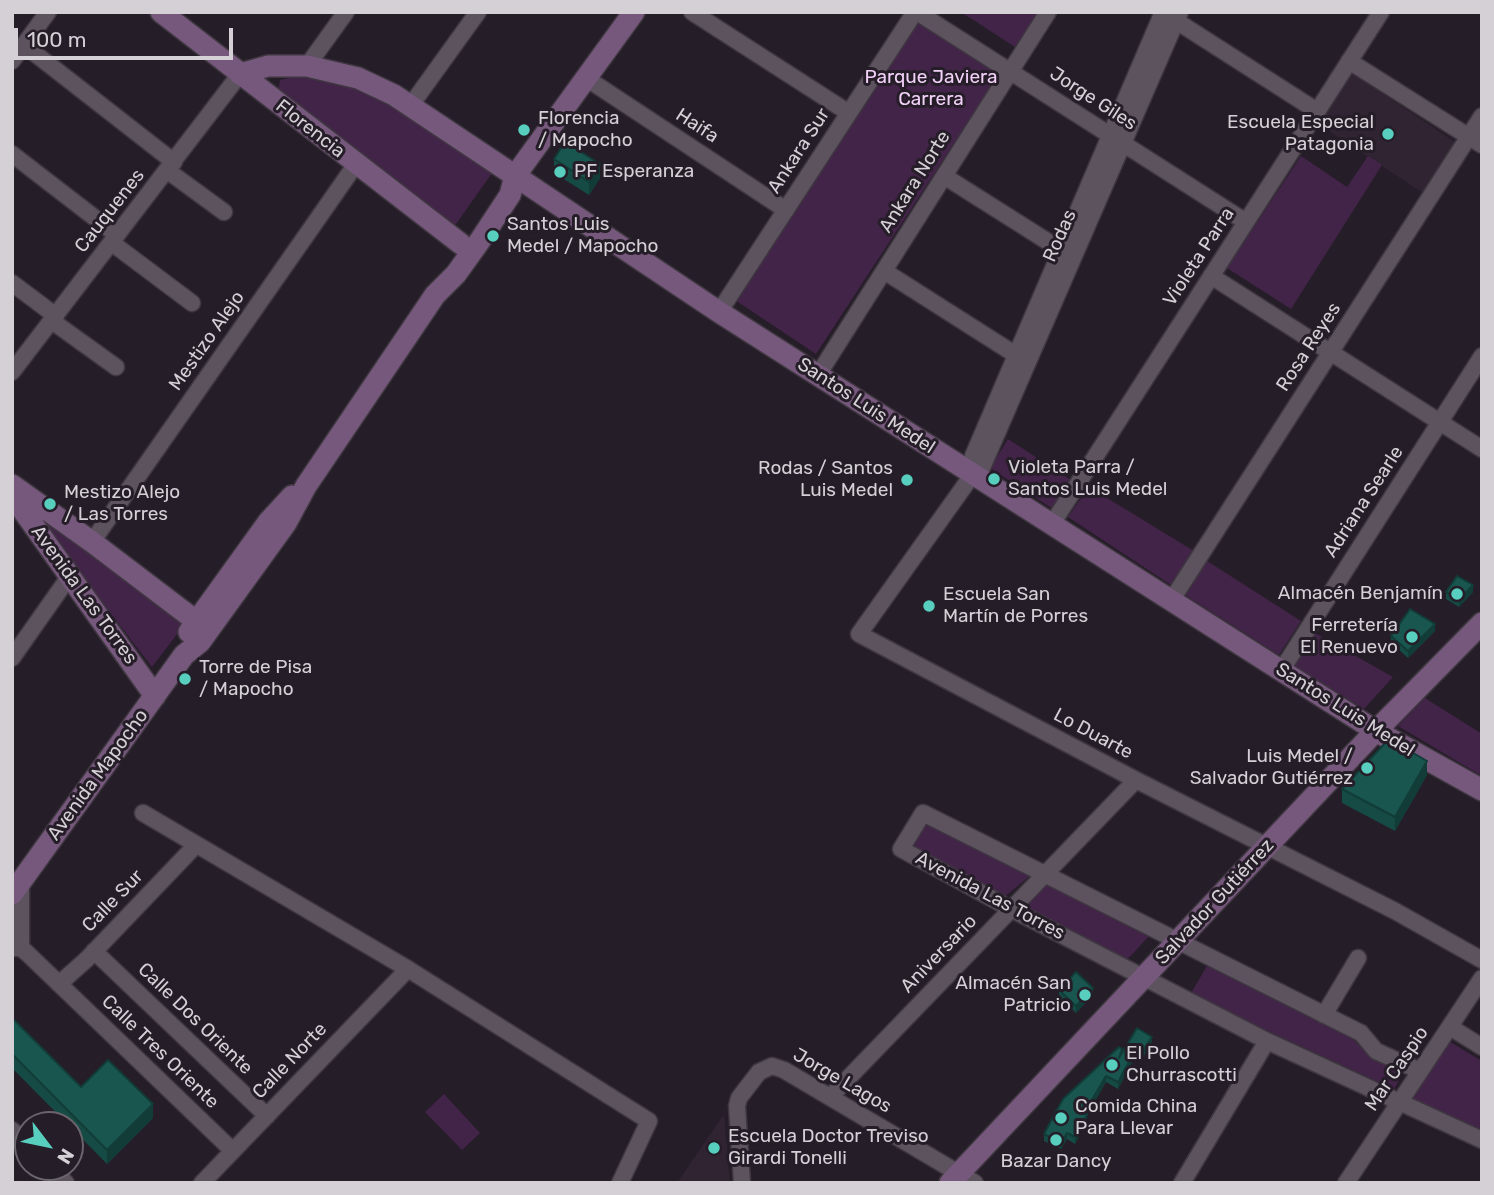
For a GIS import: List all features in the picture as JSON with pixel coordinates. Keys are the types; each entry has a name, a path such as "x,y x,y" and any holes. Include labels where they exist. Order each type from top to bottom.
{"main road":[{"name":"Florencia","path":"161,12 356,164 470,243"},
{"name":"Avenida Mapocho","path":"17,888 184,655 205,636 286,523 306,486 435,295 442,277 510,195 515,176 635,12"},
{"name":"Santos Luis Medel","path":"240,74 268,66 307,66 358,78 411,105 719,312 975,476 1376,731 1482,790"},
{"name":"Avenida Las Torres","path":"12,485 196,621"},
{"name":"Avenida Mapocho","path":"184,655 187,636 196,621 274,515 306,486"},
{"name":"Avenida Las Torres","path":"12,495 155,696"},
{"name":"Salvador Gutiérrez","path":"962,1180 1144,978 1376,731 1482,623"}],"street":[{"path":"12,61 48,12"},
{"path":"307,66 345,12"},
{"path":"411,105 478,12"},
{"path":"692,12 849,113"},
{"name":"Ankara Sur","path":"719,312 916,12"},
{"name":"Jorge Giles","path":"916,12 1246,222"},
{"name":"Ankara Norte","path":"818,375 1048,12"},
{"name":"Violeta Parra","path":"1052,524 1381,12"},
{"path":"1169,14 1317,111"},
{"name":"Rodas","path":"975,476 1169,14"},
{"path":"24,45 224,212"},
{"path":"1349,61 1475,141"},
{"name":"Cauquenes","path":"12,372 240,74"},
{"name":"Haifa","path":"586,78 786,210"},
{"name":"Rosa Reyes","path":"1171,601 1330,352 1475,141 1482,116"},
{"name":"Rodas","path":"975,476 973,456 1061,250 1117,139"},
{"path":"12,154 192,303"},
{"name":"Mestizo Alejo","path":"92,542 356,164"},
{"path":"944,176 1061,250"},
{"path":"884,271 1016,355"},
{"path":"1211,276 1482,449"},
{"path":"12,283 116,367"},
{"name":"Adriana Searle","path":"1281,671 1482,356"},
{"name":"Lo Duarte","path":"975,476 859,634 1136,780 1395,911 1482,960"},
{"path":"12,658 69,577"},
{"name":"Aniversario","path":"830,1097 1136,780"},
{"path":"143,813 408,969 649,1121 620,1183"},
{"name":"Avenida Las Torres","path":"1420,1071 1376,1051 1361,1033 1043,876 923,813 901,849 1266,1041 1482,1140"},
{"name":"Calle Sur","path":"59,984 196,845"},
{"path":"17,888 17,948"},
{"name":"Calle Tres Oriente","path":"17,948 59,984 233,1151"},
{"name":"Calle Dos Oriente","path":"94,951 267,1116"},
{"path":"1324,1015 1358,958"},
{"name":"Calle Norte","path":"207,1181 408,969"},
{"name":"Mar Caspio","path":"1346,1183 1482,978"},
{"path":"1450,1027 1482,1047"},
{"path":"1182,1183 1266,1041"},
{"name":"Jorge Lagos","path":"741,1183 737,1106 746,1087 767,1067 778,1067 830,1097 962,1180"}],"shaded area":[{"name":"Escuela Especial Patagonia","path":"1352,73 1455,142 1423,193 1320,125"},
{"name":"Escuela Doctor Treviso Girardi Tonelli","path":"724,1114 730,1183 677,1183"}],"green space":[{"name":"Parque Javiera Carrera","path":"961,12 1038,12 1015,47"},
{"name":"Parque Javiera Carrera","path":"918,20 1000,73 816,354 735,300"},
{"path":"298,76 331,80 374,95 492,173 454,227 278,91 280,80"},
{"path":"1301,156 1347,187 1368,156 1382,165 1291,309 1227,268"},
{"path":"1008,439 1071,480 1053,509 990,468"},
{"path":"1089,487 1194,551 1171,585 1068,517"},
{"path":"32,511 184,625 152,667"},
{"path":"1204,559 1301,621 1279,655 1182,593"},
{"path":"1315,633 1393,677 1364,709 1291,664"},
{"path":"1425,698 1482,734 1482,776 1398,726"},
{"path":"928,822 1030,876 1003,898 912,848"},
{"path":"1045,880 1152,933 1123,964 1018,910"},
{"path":"1208,964 1341,1027 1372,1058 1404,1072 1394,1089 1190,995"},
{"path":"1447,1040 1482,1061 1482,1132 1410,1097"},
{"path":"444,1094 480,1133 462,1150 425,1112"}],"building":[{"path":"565,142 600,164 589,182 554,159"},
{"path":"1457,576 1473,585 1459,600 1446,592"},
{"name":"Ferretería El Renuevo","path":"1410,609 1435,624 1408,651 1391,636"},
{"path":"1389,739 1427,761 1395,817 1342,789"},
{"path":"1076,972 1093,988 1076,1006 1059,990"},
{"path":"12,1018 81,1087 108,1060 153,1104 107,1150 84,1127 84,1111 68,1111 12,1054"},
{"path":"1137,1028 1152,1037 1142,1052 1136,1049 1118,1082 1106,1076 1084,1113 1087,1115 1075,1137 1067,1133 1061,1143 1044,1134 1063,1099 1119,1047 1122,1049 1119,1058"}],"place":[{"name":"Florencia / Mapocho","path":"524,130"},
{"name":"Escuela Especial Patagonia","path":"1388,134"},
{"name":"PF Esperanza","path":"560,172"},
{"name":"Santos Luis Medel / Mapocho","path":"493,236"},
{"name":"Violeta Parra / Santos Luis Medel","path":"994,479"},
{"name":"Rodas / Santos Luis Medel","path":"907,480"},
{"name":"Mestizo Alejo / Las Torres","path":"50,504"},
{"name":"Almacén Benjamín","path":"1457,594"},
{"name":"Escuela San Martín de Porres","path":"929,606"},
{"name":"Ferretería El Renuevo","path":"1412,637"},
{"name":"Torre de Pisa / Mapocho","path":"185,679"},
{"name":"Luis Medel / Salvador Gutiérrez","path":"1367,768"},
{"name":"Almacén San Patricio","path":"1085,995"},
{"name":"El Pollo Churrascotti","path":"1112,1065"},
{"name":"Comida China Para Llevar","path":"1061,1118"},
{"name":"Bazar Dancy","path":"1056,1140"},
{"name":"Escuela Doctor Treviso Girardi Tonelli","path":"714,1148"}]}
